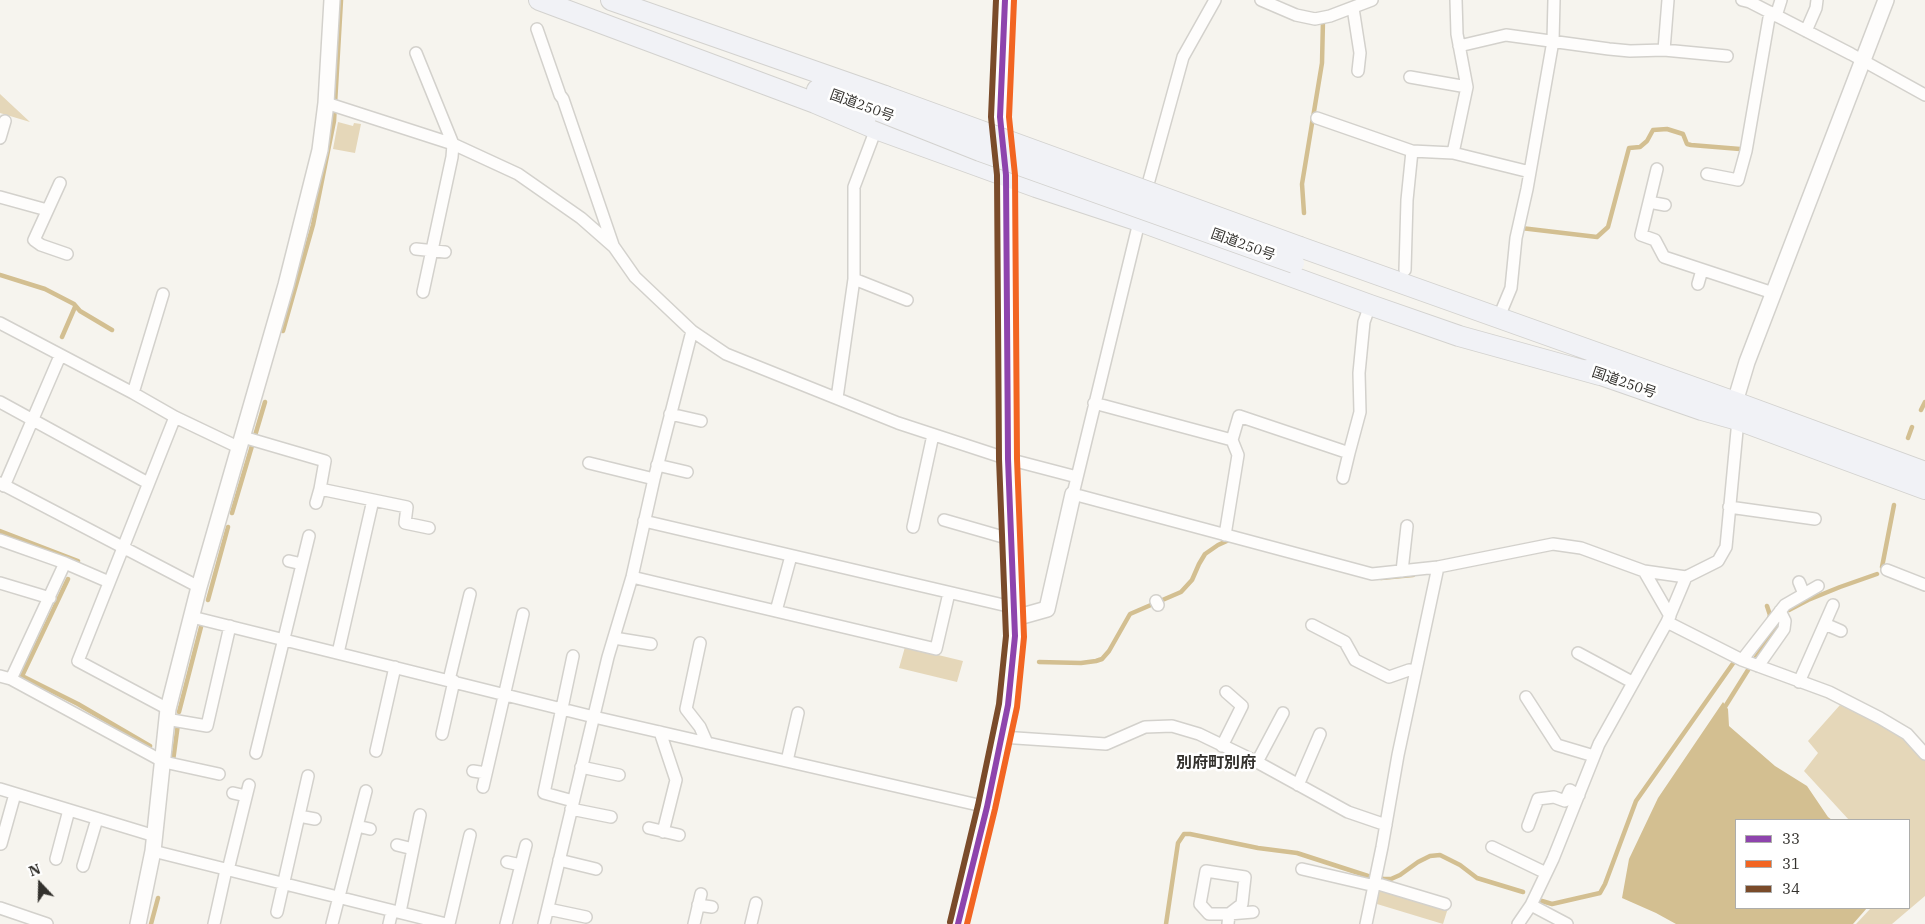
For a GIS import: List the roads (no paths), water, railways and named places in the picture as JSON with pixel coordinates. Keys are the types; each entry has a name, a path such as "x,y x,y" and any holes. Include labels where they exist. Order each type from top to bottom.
{"highway":[{"path":"539,0 815,102 880,112 1006,176 1139,221 1370,306 1459,336 1600,374"},
{"name":"国道250号","path":"561,0 880,112"},
{"name":"国道250号","path":"612,0 880,112 980,151 1297,255 1736,411 1925,472"},
{"name":"国道250号","path":"1297,255 1600,374 1702,410 1736,411 1925,489"}],"main road":[{"path":"958,924 987,807 1008,705 1014,613 1008,459 1006,176 1000,117 1005,0"}],"street":[{"path":"138,924 154,844 164,762 167,714 199,587 242,442 320,150 326,103 332,0"},
{"path":"644,521 949,592 1014,613 1047,609 1150,173 1183,57 1215,0"},
{"path":"1261,0 1296,15 1316,18 1330,16 1372,0"},
{"path":"1453,153 1467,87 1457,34 1456,0"},
{"path":"1501,312 1511,288 1516,238 1530,172 1553,41 1554,0"},
{"path":"1664,50 1668,0"},
{"path":"1742,0 1806,31 1925,95"},
{"path":"1707,174 1738,180 1746,151 1773,14 1781,0"},
{"path":"1806,31 1816,8 1817,0"},
{"path":"1073,494 1225,535 1366,577 1372,574 1438,567 1552,544 1581,548 1644,571 1686,577 1718,561 1726,547 1736,411 1747,362 1886,0"},
{"path":"1353,8 1366,53 1358,71"},
{"path":"537,29 614,247"},
{"path":"1459,46 1506,35 1630,51 1664,50 1727,56"},
{"path":"416,53 453,144 452,157 424,292"},
{"path":"1410,77 1467,87"},
{"path":"326,103 453,144 518,174 581,218 614,247 635,277 692,332 726,354 898,423 1008,459 1077,477"},
{"path":"836,398 854,279 854,188 880,112"},
{"path":"1317,118 1412,151 1453,153 1530,172"},
{"path":"0,138 5,121"},
{"path":"1405,270 1407,200 1412,151"},
{"path":"1656,169 1641,236 1655,240 1664,257 1773,293"},
{"path":"60,182 34,240 41,245 67,254"},
{"path":"0,198 47,210"},
{"path":"1649,202 1665,205"},
{"path":"416,249 445,252"},
{"path":"1698,284 1702,270"},
{"path":"854,279 908,300"},
{"path":"133,393 163,294"},
{"path":"1343,478 1360,412 1360,364 1364,322 1370,306"},
{"path":"0,323 133,393 175,418 242,442 326,461 316,503"},
{"path":"544,924 594,716 632,577 657,465 692,332"},
{"path":"60,356 2,484 199,587"},
{"path":"0,402 148,483"},
{"path":"1094,404 1232,440"},
{"path":"670,414 700,421"},
{"path":"1225,535 1238,455 1232,440 1239,416 1350,452"},
{"path":"175,418 78,661 167,714 207,726 230,626"},
{"path":"913,527 933,434"},
{"path":"589,463 654,479"},
{"path":"657,465 687,472"},
{"path":"320,488 407,507 405,523 429,528"},
{"path":"338,653 373,500"},
{"path":"1729,507 1815,519"},
{"path":"944,520 1010,539"},
{"path":"1402,571 1406,526"},
{"path":"256,752 309,536"},
{"path":"0,540 65,562 109,582"},
{"path":"776,612 792,556"},
{"path":"289,561 302,564"},
{"path":"65,562 50,598 3,679 164,762 219,774"},
{"path":"1366,924 1376,880 1398,754 1438,567"},
{"path":"1887,570 1925,585"},
{"path":"1644,571 1668,619 1742,660 1829,692 1880,718 1907,734 1925,754"},
{"path":"632,577 936,649 949,592"},
{"path":"1518,924 1531,905 1546,873 1594,756 1632,682 1668,619 1686,577"},
{"path":"1799,582 1804,594"},
{"path":"0,583 50,598"},
{"path":"1758,666 1784,629 1783,616 1785,605 1818,586"},
{"path":"442,734 470,594"},
{"path":"1799,682 1833,605"},
{"path":"483,787 523,614"},
{"path":"1742,660 1783,616"},
{"path":"192,617 706,743 987,807"},
{"path":"1825,624 1841,631"},
{"path":"1312,625 1345,642 1355,660 1389,677 1409,670 1416,671"},
{"path":"614,638 651,644"},
{"path":"700,643 701,667 686,709 700,727 706,743"},
{"path":"1578,653 1632,682"},
{"path":"573,656 544,794 572,805 611,816"},
{"path":"376,750 385,738 395,667"},
{"path":"1222,746 1242,706 1226,692"},
{"path":"1526,697 1557,745 1594,756"},
{"path":"787,761 798,713"},
{"path":"1257,762 1283,713"},
{"path":"1001,737 1106,744 1145,727 1172,726 1199,734 1257,762 1348,812 1386,825"},
{"path":"660,732 676,780 663,832"},
{"path":"1298,785 1320,734"},
{"path":"582,767 619,775"},
{"path":"473,771 486,773"},
{"path":"276,912 308,776"},
{"path":"0,790 97,819 154,844 227,870 448,924 470,835"},
{"path":"1528,826 1538,799 1554,797 1565,801 1570,790 1579,795"},
{"path":"214,924 248,791 233,793"},
{"path":"332,924 366,791"},
{"path":"1,844 15,794"},
{"path":"56,859 69,810"},
{"path":"389,924 396,912 420,815"},
{"path":"299,816 315,819"},
{"path":"83,866 97,819"},
{"path":"357,826 370,829"},
{"path":"649,828 680,835"},
{"path":"397,845 413,849"},
{"path":"506,924 526,846"},
{"path":"1492,847 1546,873"},
{"path":"559,860 596,869"},
{"path":"507,862 521,865"},
{"path":"1302,870 1376,880 1445,904"},
{"path":"1228,919 1242,904 1244,877 1206,872 1200,904 1209,914 1228,919 1253,912"},
{"path":"694,924 700,900 712,907"},
{"path":"751,924 756,903"},
{"path":"1531,905 1568,924"},
{"path":"0,908 47,924"},
{"path":"548,909 586,917"}],"waterway":[{"path":"283,331 313,225 334,121 341,0"},
{"path":"1304,213 1302,184 1322,63 1323,20"},
{"path":"1522,225 1521,228 1597,237 1608,227 1629,148 1640,147 1647,141 1653,130 1667,129 1683,134 1687,144 1691,145 1740,149"},
{"path":"0,275 45,289 74,304 80,311 112,330"},
{"path":"62,337 75,307"},
{"path":"232,513 265,402"},
{"path":"1921,410 1925,402"},
{"path":"1908,438 1912,427"},
{"path":"1882,567 1894,505"},
{"path":"208,600 228,527"},
{"path":"0,531 78,561"},
{"path":"1039,662 1081,663 1102,659 1109,651 1130,614 1181,592 1192,580 1205,554 1229,540"},
{"path":"1789,610 1808,600 1877,574"},
{"path":"1381,578 1413,575"},
{"path":"68,579 22,676 78,704 150,746"},
{"path":"1767,606 1769,618"},
{"path":"1754,660 1779,624"},
{"path":"179,712 201,627"},
{"path":"1542,901 1552,904 1600,893 1636,801 1734,662"},
{"path":"1723,710 1748,670"},
{"path":"173,761 178,724"},
{"path":"1166,924 1178,843 1184,834 1258,848 1297,853 1368,876 1384,879 1391,879 1400,875 1430,856 1440,855 1460,865 1477,878 1523,892"},
{"path":"151,924 158,898"}],"district":[{"name":"別府町別府","path":"1216,763"}]}
